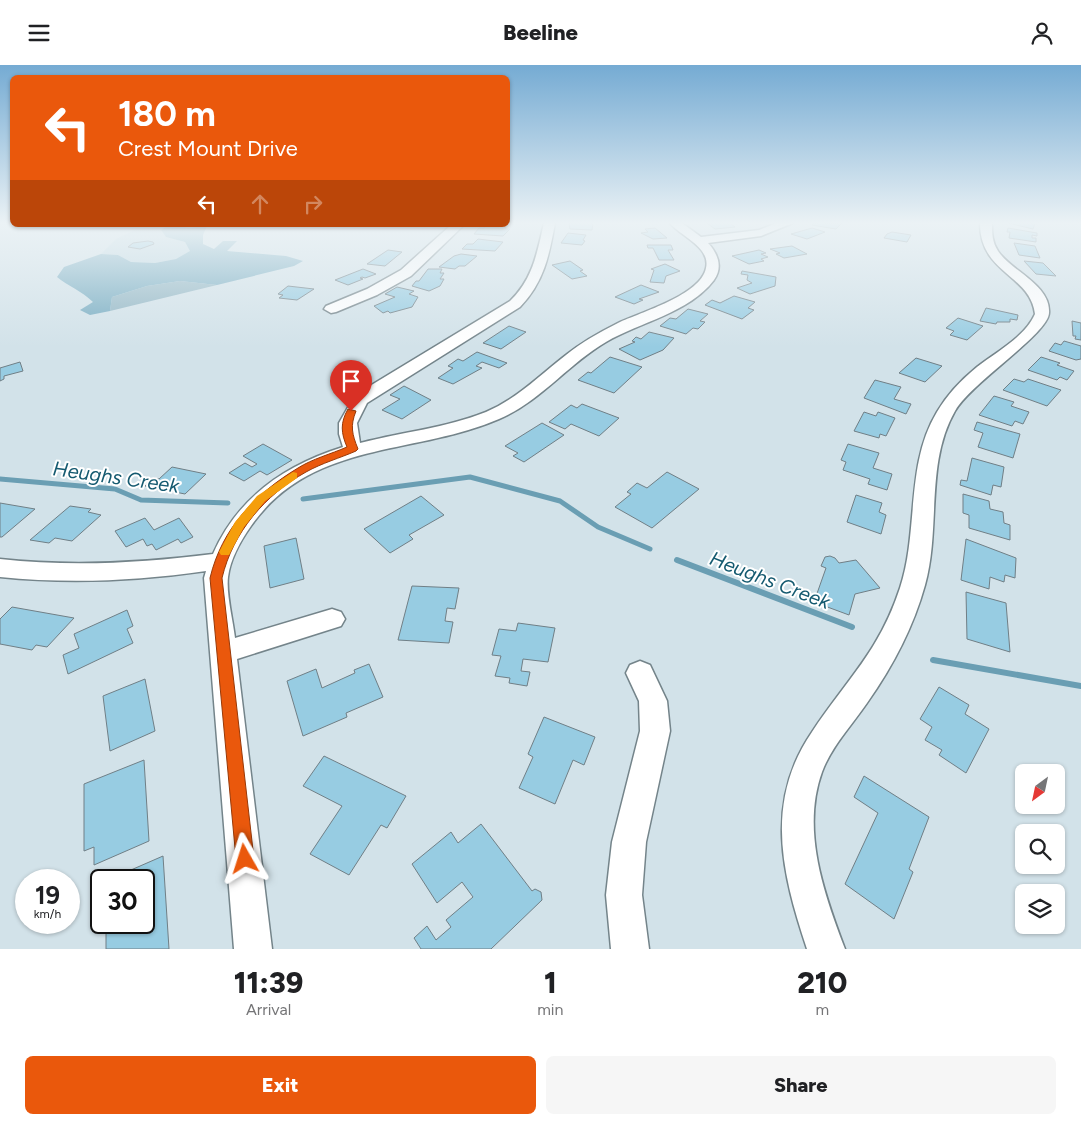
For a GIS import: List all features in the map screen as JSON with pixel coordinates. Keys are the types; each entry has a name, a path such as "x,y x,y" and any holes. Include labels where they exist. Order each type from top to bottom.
{"street":[{"path":"331,309 372,292 406,273 415,264"},
{"path":"353,449 347,434 346,423 361,399 496,316 529,293 536,280 540,264"},
{"path":"253,949 216,578 220,561 240,525 261,498 303,469 353,449 451,429 492,416 522,400 584,349 625,325 690,295 707,281 713,269 713,264"},
{"path":"826,949 808,901 798,844 798,801 807,771 820,744 858,693 888,648 902,620 917,571 927,473 932,445 942,418 956,396 976,376 1032,329 1042,315 1042,307 1036,294 1004,264"},
{"path":"0,568 70,574 122,573 220,561"},
{"path":"224,652 332,619"},
{"path":"630,949 624,895 629,842 655,731 654,701 640,673"}],"shaded area":[{"path":"72,264 297,264 217,285 180,281 147,286 112,297 110,311 90,315 80,310 93,302 57,277 64,267"},
{"path":"180,281 217,285 110,311 112,297 147,286"}],"building":[{"path":"443,264 467,264 455,269 439,267"},
{"path":"575,264 583,270 580,271 587,276 572,279 552,265"},
{"path":"666,264 680,271 666,276 664,283 650,282 654,270 651,269"},
{"path":"1027,264 1044,264 1056,276 1036,274"},
{"path":"363,269 376,274 365,278 362,277 360,278 363,279 348,285 335,280"},
{"path":"428,269 442,269 440,273 444,273 440,279 444,279 440,286 429,291 412,286 416,281 419,281"},
{"path":"742,271 776,277 775,286 750,294 737,288 752,283 747,280 748,275 741,274"},
{"path":"641,285 659,292 639,299 643,300 634,304 615,297"},
{"path":"288,286 314,289 297,300 279,298 283,295 278,294"},
{"path":"397,287 414,291 409,294 418,297 412,307 383,313 374,306 395,297 385,294"},
{"path":"734,296 755,302 748,308 754,310 742,319 705,305 712,300 720,303"},
{"path":"986,308 1018,315 1017,320 1010,319 1010,322 997,322 996,324 980,321"},
{"path":"688,309 708,314 700,321 705,322 698,329 693,328 686,334 660,326 670,318 676,319"},
{"path":"958,318 983,326 967,340 950,335 954,331 946,328"},
{"path":"1072,321 1081,323 1081,340 1075,339 1076,336 1073,336"},
{"path":"509,326 526,332 501,349 483,343"},
{"path":"649,332 674,338 663,350 640,360 619,349 635,342 632,341 636,337 641,339"},
{"path":"1064,341 1081,346 1081,359 1076,360 1049,351 1055,343 1061,345"},
{"path":"477,352 507,363 499,368 482,362 476,366 482,368 453,384 438,378 453,368 448,366 458,359 463,361"},
{"path":"610,357 642,367 614,393 578,380 588,372 591,373"},
{"path":"1041,357 1060,363 1057,365 1074,371 1067,380 1060,377 1057,380 1028,370"},
{"path":"916,358 942,366 925,382 899,373"},
{"path":"20,362 23,371 4,376 4,379 0,381 0,368"},
{"path":"1014,379 1024,382 1028,379 1061,390 1047,406 1003,390"},
{"path":"875,380 901,387 894,399 911,404 906,414 864,398"},
{"path":"404,386 431,400 402,419 382,410 400,399 390,395"},
{"path":"994,396 1014,402 1011,406 1029,412 1023,424 1015,421 1012,426 979,415"},
{"path":"582,404 619,418 599,436 571,424 565,429 549,422 571,405 577,408"},
{"path":"864,412 876,416 878,412 895,418 886,436 880,434 879,438 854,431"},
{"path":"977,422 1020,434 1013,458 978,447 983,433 974,430"},
{"path":"542,423 564,435 524,462 513,456 518,453 505,446"},
{"path":"263,444 292,460 267,475 260,471 244,481 229,473 245,463 252,467 257,464 243,456"},
{"path":"848,444 879,453 873,468 892,474 887,490 868,484 870,479 843,470 846,462 841,460"},
{"path":"972,458 1004,467 1001,487 993,485 991,495 960,485 961,480 967,481"},
{"path":"172,467 206,474 185,494 145,486 154,478 159,479"},
{"path":"667,472 699,489 652,528 615,507 631,494 627,492 637,483 647,488"},
{"path":"963,494 989,501 990,509 1003,512 1004,523 1010,525 1010,540 969,528 969,515 963,513"},
{"path":"856,495 882,503 879,512 886,515 881,534 847,522"},
{"path":"421,496 444,515 409,535 413,539 390,553 364,529"},
{"path":"0,503 35,509 0,537"},
{"path":"70,506 91,509 88,512 101,515 72,541 55,538 49,543 30,540"},
{"path":"145,518 154,530 179,518 193,537 181,543 178,539 156,550 152,544 147,546 143,539 126,547 115,531"},
{"path":"296,538 304,579 270,588 264,546"},
{"path":"966,539 1016,558 1015,578 1005,575 1004,582 990,577 989,589 961,580"},
{"path":"830,556 839,563 856,560 880,588 855,594 849,615 814,602 826,568 821,566 825,557"},
{"path":"412,586 459,588 455,609 447,608 445,621 453,622 449,643 398,640"},
{"path":"966,592 1006,603 1010,652 967,639"},
{"path":"12,607 74,618 47,647 36,645 32,650 0,644 0,619"},
{"path":"127,610 133,626 127,629 133,643 68,674 63,655 79,648 74,634"},
{"path":"518,623 555,628 548,662 523,659 521,671 530,672 527,686 509,683 510,678 495,676 501,656 492,655 499,629 516,631"},
{"path":"369,664 383,697 346,713 347,717 303,736 287,681 316,669 322,688 355,673 354,670"},
{"path":"145,679 155,731 110,751 103,696"},
{"path":"939,687 969,705 965,714 989,729 966,773 939,755 942,750 925,740 932,727 920,719"},
{"path":"544,717 595,737 584,765 573,760 555,804 519,788 533,757 528,754"},
{"path":"324,756 406,796 387,828 381,825 349,875 310,854 342,806 303,786"},
{"path":"144,760 149,841 94,865 94,847 84,851 84,784"},
{"path":"864,776 929,817 909,869 913,872 894,919 845,884 878,813 854,797"},
{"path":"481,824 532,891 535,889 541,892 542,900 491,949 421,949 414,938 427,926 436,940 451,927 446,920 473,897 462,882 437,903 412,864 451,832 458,843"},
{"path":"163,856 169,949 106,949 106,934 155,934 155,869 133,869"}],"waterway":[{"name":"Heughs Creek","path":"303,499 470,477 560,501 598,527 650,549"},
{"name":"Heughs Creek","path":"0,479 115,489 141,500 228,503"},
{"name":"Heughs Creek","path":"677,560 852,627"},
{"name":"Heughs Creek","path":"933,660 1081,686"}],"slow traffic":[{"path":"225,552 240,525 261,498 293,476"}],"route":[{"path":"245,859 218,603 216,578 220,561 240,525 261,498 303,469 353,449 347,434 346,423 351,411"}]}
